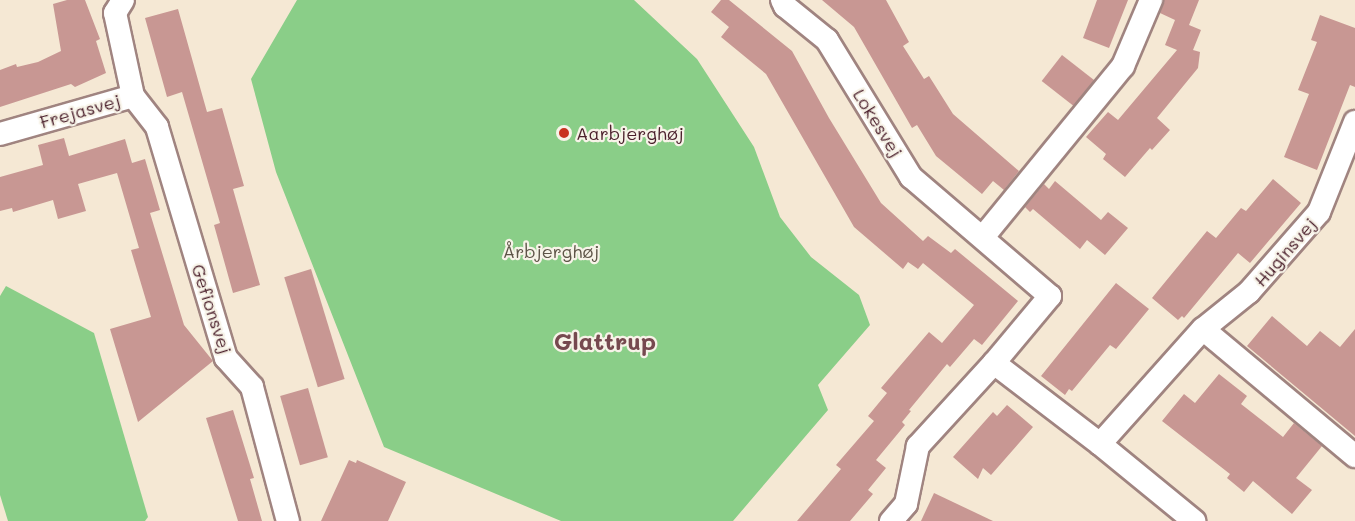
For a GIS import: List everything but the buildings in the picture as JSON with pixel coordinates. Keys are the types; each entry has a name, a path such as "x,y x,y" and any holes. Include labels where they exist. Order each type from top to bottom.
{"street":[{"name":"Frejasvej","path":"0,134 133,96 115,13 123,0"},
{"name":"Lokesvej","path":"782,0 785,6 827,40 911,177 1050,296 994,363"},
{"path":"983,237 1123,66 1151,0"},
{"name":"Gefionsvej","path":"133,96 157,127 226,358 252,387 288,521"},
{"name":"Huginsvej","path":"1100,444 1203,329 1249,292 1319,213 1355,122"},
{"path":"1203,329 1355,456"},
{"path":"891,521 906,504 918,446 994,363 1100,444 1194,521"}],"green space":[{"name":"Årbjerghøj","path":"297,0 634,0 697,59 754,147 780,217 811,257 859,295 870,325 818,385 828,410 733,521 561,521 384,447 276,172 251,79"},
{"path":"6,286 94,333 148,517 145,521 8,521 0,495 0,296"}],"place":[{"name":"Aarbjerghøj","path":"564,133"}],"district":[{"name":"Glattrup","path":"605,341"}]}
